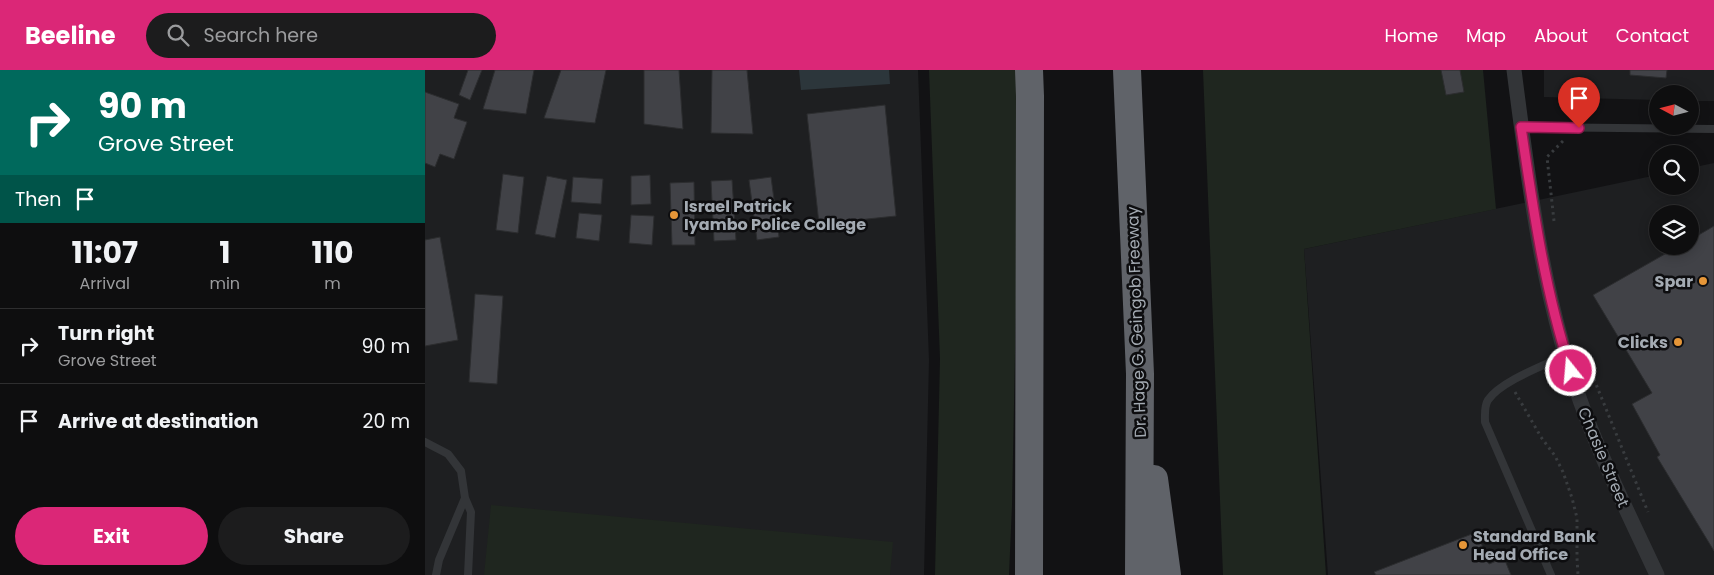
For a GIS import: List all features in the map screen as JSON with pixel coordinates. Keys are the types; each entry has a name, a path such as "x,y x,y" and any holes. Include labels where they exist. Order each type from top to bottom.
{"highway":[{"path":"1029,70 1029,575"},
{"name":"Dr. Hage G. Geingob Freeway","path":"1127,70 1140,374 1139,575"},
{"path":"1140,374 1167,575"}],"street":[{"name":"Chasie Street","path":"1514,70 1537,231 1552,305 1566,355 1587,418 1621,500 1657,575"}],"lane":[{"path":"1521,127 1714,129"},
{"path":"1551,575 1485,422 1485,408 1488,400 1501,387 1566,355"},
{"path":"425,442 448,454 461,471 465,498 471,512 468,575"},
{"path":"436,575 439,560 465,498"}],"path":[{"path":"1555,224 1547,158 1565,139"},
{"path":"1587,364 1651,520"},
{"path":"1512,381 1518,400 1555,456 1572,498 1577,518 1578,575"}],"shaded area":[{"name":"Israel Patrick Iyambo Police College","path":"425,70 918,70 929,360 924,575 425,575"},
{"path":"799,70 889,70 890,84 801,90"},
{"path":"929,70 1018,70 1020,101 1009,575 935,575 940,359"},
{"path":"1203,70 1483,70 1496,209 1304,249 1326,575 1223,575"},
{"path":"1544,70 1714,70 1714,101 1699,101 1699,85 1649,85 1649,100 1544,97"},
{"path":"1714,163 1714,575 1328,575 1304,249 1649,177 1649,195 1699,195 1699,166"},
{"path":"491,505 893,542 890,575 484,575"}],"building":[{"path":"468,70 482,70 470,100 459,95"},
{"path":"495,70 534,70 526,114 483,109"},
{"path":"561,70 606,70 595,123 544,118"},
{"path":"644,70 679,70 683,129 644,124"},
{"path":"712,70 747,70 753,134 711,133"},
{"path":"1441,70 1460,70 1464,92 1446,95"},
{"path":"1630,70 1667,70 1666,78 1630,75"},
{"path":"425,92 459,104 454,118 467,122 454,159 440,154 435,167 425,163"},
{"path":"885,105 896,216 819,224 807,114"},
{"path":"503,174 524,177 518,233 496,230"},
{"path":"650,175 651,204 631,205 631,176"},
{"path":"547,176 567,180 555,238 535,234"},
{"path":"573,177 603,179 601,204 571,202"},
{"path":"771,177 779,237 757,240 749,180"},
{"path":"732,180 736,240 714,241 711,181"},
{"path":"694,182 695,245 672,245 670,183"},
{"path":"579,213 602,215 599,241 576,238"},
{"path":"631,215 654,216 652,245 629,243"},
{"path":"1714,226 1714,551 1657,457 1660,455 1632,404 1652,393 1593,295 1663,255 1699,255 1699,235"},
{"path":"440,237 458,340 425,346 425,240"},
{"path":"475,294 503,296 497,384 469,382"},
{"name":"Standard Bank Head Office","path":"1477,532 1489,564 1504,558 1511,575 1376,575 1374,572"}],"place":[{"name":"Israel Patrick Iyambo Police College","path":"674,215"},
{"name":"Spar","path":"1703,281"},
{"name":"Clicks","path":"1678,342"},
{"name":"Standard Bank Head Office","path":"1463,545"}],"route":[{"path":"1571,371 1552,305 1534,212 1521,127 1579,128"}]}
